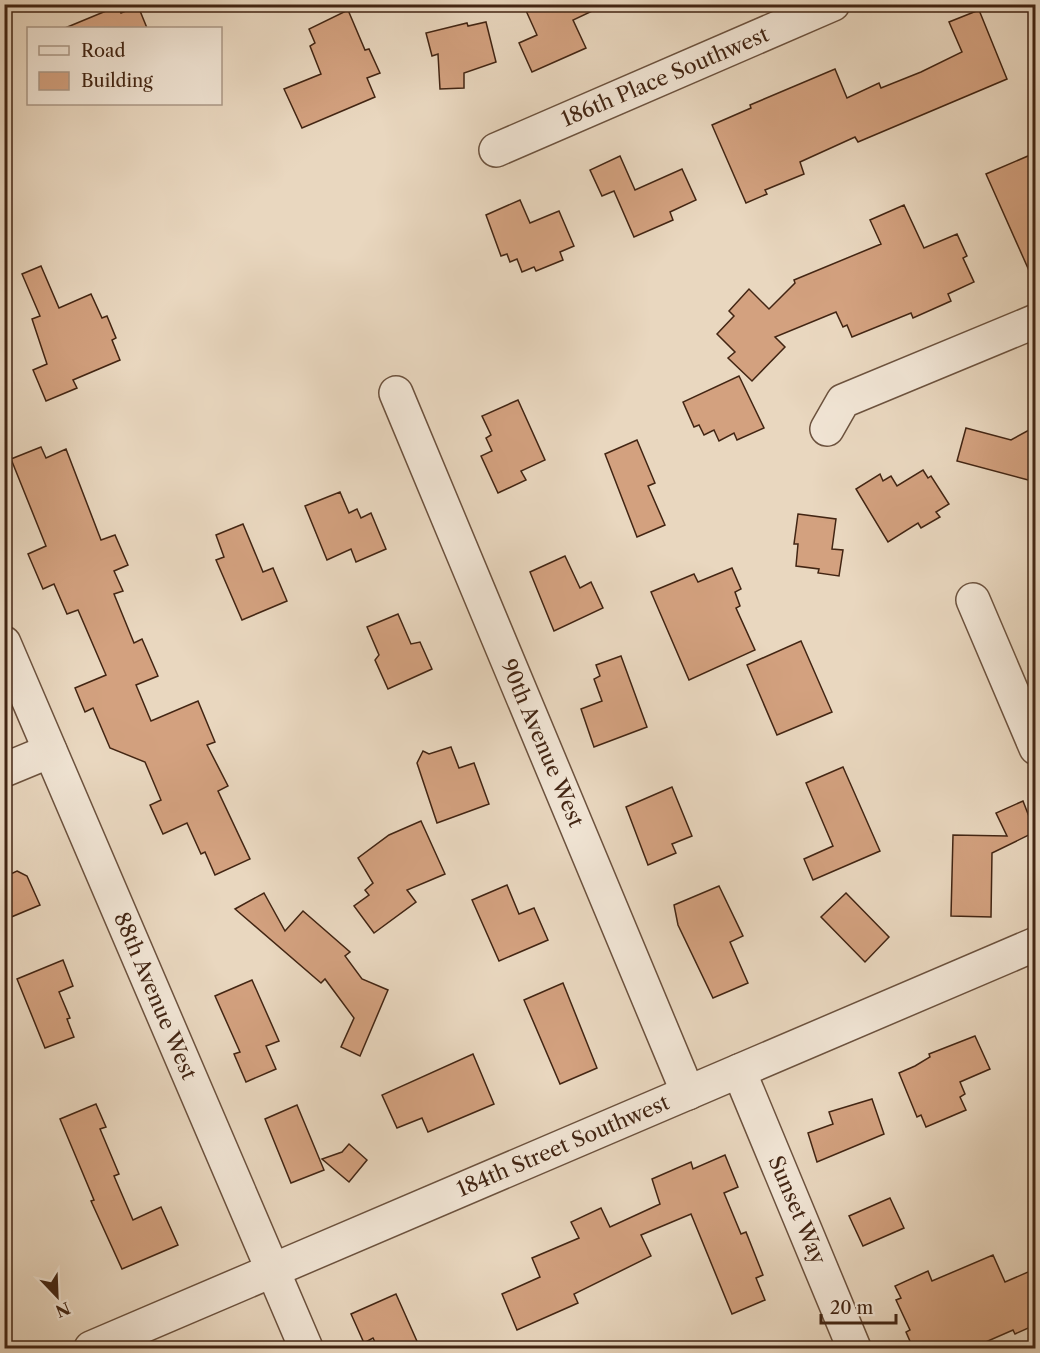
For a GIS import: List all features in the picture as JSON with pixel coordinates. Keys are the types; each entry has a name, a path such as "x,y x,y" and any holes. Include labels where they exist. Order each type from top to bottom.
{"street":[{"name":"186th Place Southwest","path":"496,150 833,4"},
{"path":"827,429 843,401 1035,321"},
{"name":"90th Avenue West","path":"396,393 688,1093"},
{"path":"973,600 1035,748"},
{"name":"88th Avenue West","path":"4,643 306,1348"},
{"path":"4,770 50,751"},
{"name":"184th Street Southwest","path":"91,1348 1035,944"},
{"name":"Sunset Way","path":"739,1071 854,1348"}],"building":[{"path":"523,4 607,4 573,20 586,48 532,72 519,43 537,35"},
{"path":"118,6 121,13 138,6 147,27 67,27"},
{"path":"348,10 365,50 369,49 380,73 367,78 375,97 302,128 284,89 321,74 310,46 315,43 309,29"},
{"path":"979,10 1007,79 858,142 855,137 800,162 804,174 765,190 767,194 746,203 712,125 751,108 750,105 835,69 847,98 879,83 881,88 921,72 962,52 949,22"},
{"path":"486,22 496,62 464,73 464,88 440,89 438,54 432,56 426,33 467,23 468,26"},
{"path":"1035,153 1035,284 986,174"},
{"path":"620,156 635,190 682,169 696,200 670,212 673,220 634,237 614,191 602,196 590,170"},
{"path":"520,200 530,223 559,211 574,246 560,252 563,260 536,271 534,267 522,272 517,259 510,262 507,254 501,256 486,215"},
{"path":"904,205 924,248 957,234 967,256 963,258 974,282 948,294 951,301 913,318 911,313 852,337 847,325 843,327 836,312 775,337 785,347 752,381 728,358 735,352 717,334 734,316 729,311 749,289 769,309 795,283 794,280 881,244 870,220"},
{"path":"41,266 59,308 91,294 102,318 107,316 116,338 112,340 120,360 73,380 77,388 46,401 33,370 47,364 32,319 40,316 22,274"},
{"path":"739,376 764,428 737,440 734,433 719,441 714,430 704,435 699,425 694,427 683,402"},
{"path":"518,400 545,460 521,471 526,480 498,493 481,456 492,451 486,438 491,435 482,416"},
{"path":"966,428 1011,440 1029,430 1035,442 1032,481 957,461"},
{"path":"637,440 655,483 648,486 665,525 637,537 605,454"},
{"path":"41,447 46,458 66,449 101,540 115,535 128,565 114,571 123,591 114,594 134,643 142,639 158,676 136,685 151,721 198,701 215,742 207,745 228,786 218,791 250,859 215,875 205,852 201,854 187,823 163,834 150,805 161,800 145,762 110,748 93,708 85,712 75,688 106,675 78,610 67,614 54,584 43,589 28,554 46,546 11,459"},
{"path":"923,470 928,478 931,476 949,504 936,512 940,517 921,528 918,523 888,542 856,489 880,474 883,481 891,476 897,486"},
{"path":"340,492 349,513 357,509 361,518 371,513 386,549 356,562 351,549 327,560 305,506"},
{"path":"798,514 836,519 832,549 843,550 839,576 818,573 819,569 796,566 798,544 794,544"},
{"path":"243,524 263,572 273,568 287,601 242,620 216,560 224,557 216,535"},
{"path":"565,556 580,588 591,582 603,608 554,631 530,572"},
{"path":"732,568 741,589 735,592 740,606 736,608 755,650 689,680 651,592 694,574 698,582"},
{"path":"398,614 411,644 420,642 432,669 388,689 375,660 379,655 367,627"},
{"path":"801,641 832,712 777,735 747,665"},
{"path":"621,656 647,727 594,747 581,709 602,701 594,679 600,676 596,665"},
{"path":"451,747 459,768 474,763 489,804 437,823 417,763 423,751 429,754"},
{"path":"843,767 880,851 813,880 804,859 833,846 806,783"},
{"path":"672,787 692,836 672,844 676,853 648,865 626,807"},
{"path":"1023,801 1035,832 992,853 991,917 951,916 953,835 1007,836 996,813"},
{"path":"421,821 445,874 407,890 416,902 374,933 354,906 369,895 365,890 373,883 358,858 389,835"},
{"path":"17,871 27,876 40,905 4,920 4,877"},
{"path":"507,885 519,914 534,908 548,940 499,961 472,900"},
{"path":"719,886 743,936 730,942 748,983 713,998 678,925 674,905"},
{"path":"264,893 285,931 303,911 350,952 345,956 362,979 388,990 360,1056 341,1047 354,1018 325,979 321,983 235,909"},
{"path":"846,893 889,937 865,962 821,917"},
{"path":"63,960 73,986 59,992 70,1018 67,1019 74,1037 45,1048 17,979"},
{"path":"252,980 279,1041 266,1046 276,1069 246,1082 234,1054 240,1052 215,996"},
{"path":"563,983 597,1068 560,1084 524,1000"},
{"path":"975,1036 990,1069 960,1082 965,1094 960,1097 966,1110 926,1127 921,1115 917,1117 899,1073 930,1057 929,1054"},
{"path":"473,1054 494,1104 428,1132 422,1118 397,1128 382,1095"},
{"path":"872,1099 884,1134 817,1162 808,1133 833,1124 829,1112"},
{"path":"96,1104 106,1127 100,1129 119,1174 114,1176 133,1220 161,1207 178,1245 122,1269 91,1201 94,1200 60,1119"},
{"path":"297,1105 324,1170 291,1183 265,1119"},
{"path":"349,1144 367,1160 349,1182 322,1159 342,1152"},
{"path":"725,1155 738,1187 724,1193 741,1234 746,1232 763,1275 756,1278 765,1300 732,1314 691,1214 641,1235 651,1256 574,1294 578,1303 517,1330 502,1294 540,1277 532,1258 579,1238 571,1222 601,1208 610,1227 660,1204 652,1179 691,1162 693,1169"},
{"path":"890,1198 904,1228 863,1246 849,1216"},
{"path":"993,1255 1005,1282 1035,1269 1035,1325 1015,1334 1013,1330 972,1348 913,1348 906,1332 910,1330 896,1300 901,1298 895,1286 928,1271 932,1281"},
{"path":"396,1294 420,1348 378,1348 373,1338 364,1343 351,1314"}]}
